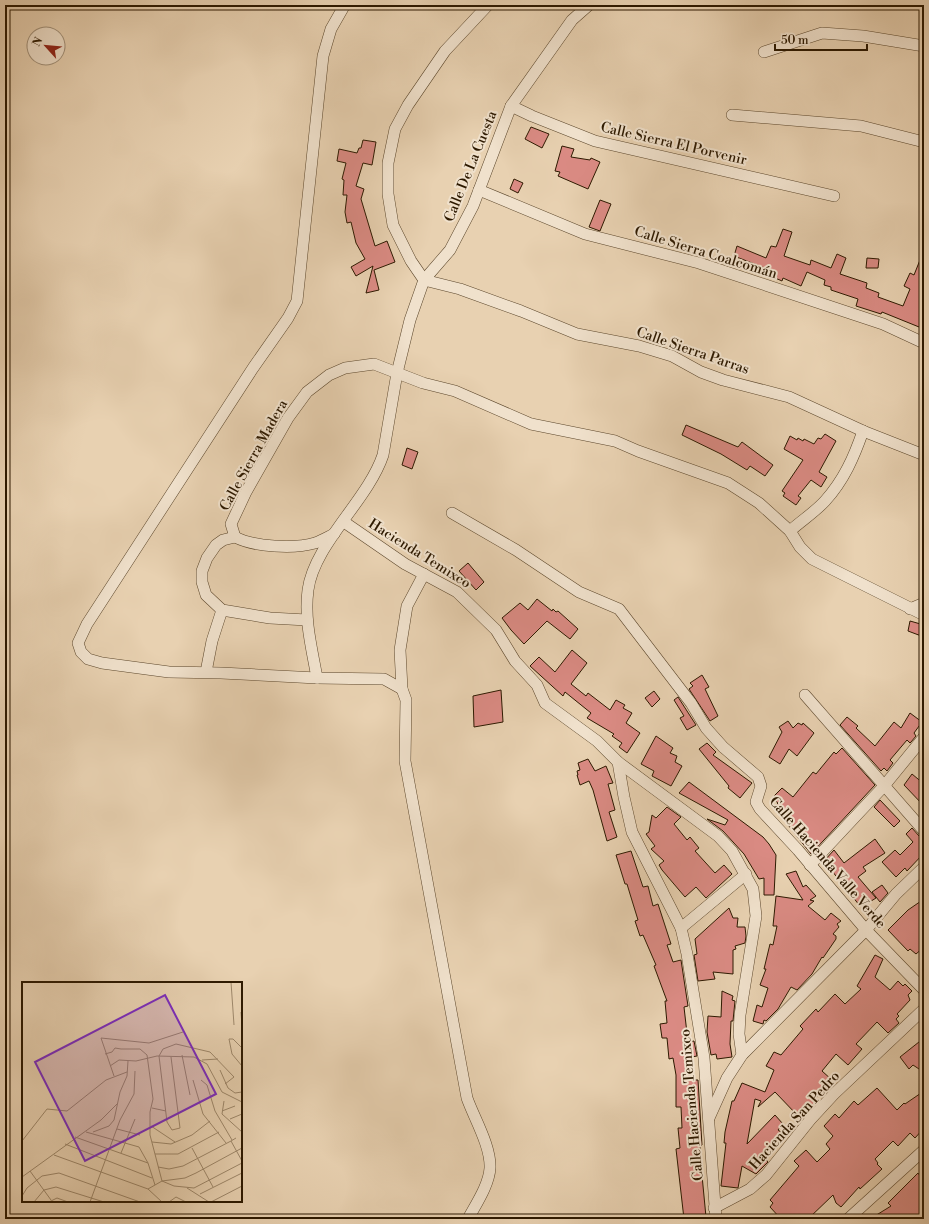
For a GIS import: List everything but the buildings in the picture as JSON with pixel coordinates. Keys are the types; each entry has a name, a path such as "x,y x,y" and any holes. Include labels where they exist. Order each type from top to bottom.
{"street":[{"path":"424,280 411,261 393,225 388,194 388,164 395,129 408,105 444,51 488,5"},
{"name":"Calle De La Cuesta","path":"397,373 410,320 424,280 450,250 473,206 511,106 572,20 589,5"},
{"path":"343,8 331,29 323,56 297,301 288,318 248,374 91,618 81,634 78,643 81,652 88,659 102,663 169,672 206,672 317,678 384,679 402,689"},
{"path":"764,52 822,33 863,36 924,46"},
{"name":"Calle Sierra El Porvenir","path":"511,106 595,141 834,196"},
{"path":"732,115 861,126 924,142"},
{"name":"Calle Sierra Coalcomán","path":"479,190 585,234 699,263 883,324 924,343"},
{"name":"Calle Sierra Parras","path":"424,280 460,289 577,334 639,346 672,356 701,372 723,380 789,397 863,431 924,455"},
{"name":"Calle Sierra Madera","path":"235,537 231,524 246,492 288,418 307,392 329,375 345,368 374,364 386,367 397,373 455,391 531,424 614,441 728,483 759,503 790,530 800,547 812,559 924,615"},
{"path":"317,678 307,620 308,589 314,570 334,534 344,522 379,468 383,455 397,373"},
{"path":"790,530 825,502 842,481 853,460 863,431"},
{"name":"Calle Hacienda Valle Verde","path":"452,513 516,550 579,592 619,610 691,703 706,728 723,747 758,777 761,786 756,802 866,930 924,990"},
{"name":"Hacienda Temixco","path":"344,522 405,564 458,592 479,611 496,630 515,661 537,685 545,703 597,741 618,762 718,836 732,851 753,889 756,916 740,1015 739,1034 742,1055"},
{"path":"307,620 270,618 222,610 206,594 202,582 202,571 207,558 216,545 223,540 235,537 256,543 295,547 315,543 334,534"},
{"path":"424,574 407,606 400,650 402,689 406,700 405,761 467,1098 474,1119 486,1143 490,1168 482,1192 468,1219"},
{"path":"910,609 924,604"},
{"path":"206,672 212,641 222,610"},
{"path":"805,695 924,831"},
{"path":"810,865 884,786 924,738"},
{"name":"Calle Hacienda Temixco","path":"618,762 632,832 682,928 688,954 704,1058 715,1214"},
{"path":"708,1120 727,1078 742,1055 866,930 896,894 924,867"},
{"path":"682,928 746,874"},
{"name":"Hacienda San Pedro","path":"715,1214 750,1189 766,1175 810,1120 834,1094 924,1009"},
{"path":"848,1219 924,1150"}]}
